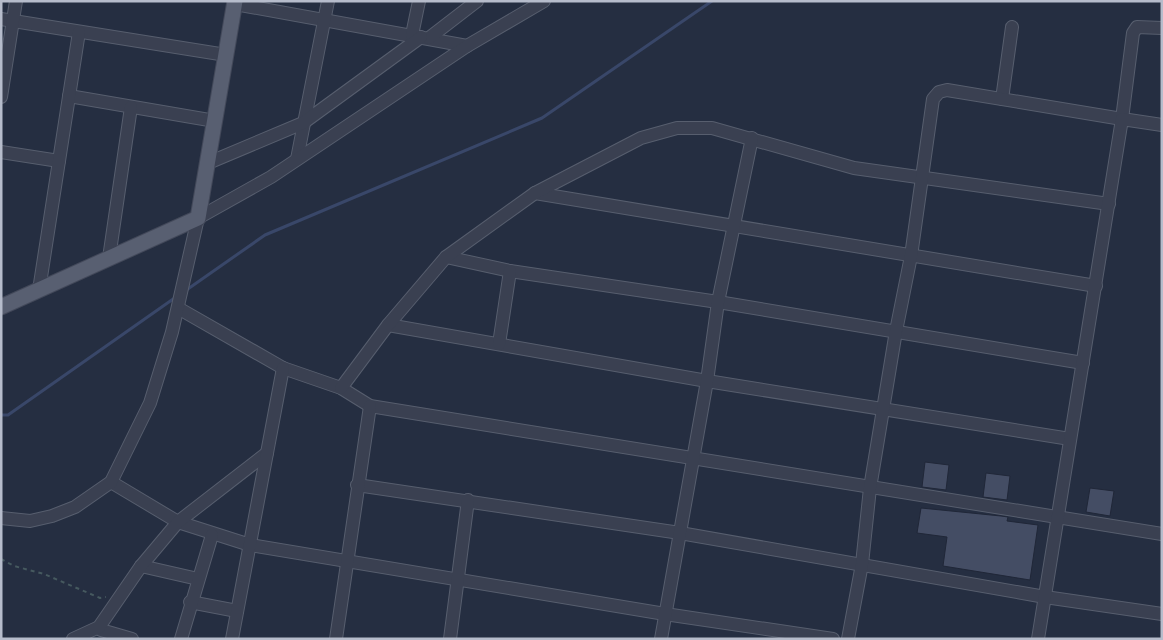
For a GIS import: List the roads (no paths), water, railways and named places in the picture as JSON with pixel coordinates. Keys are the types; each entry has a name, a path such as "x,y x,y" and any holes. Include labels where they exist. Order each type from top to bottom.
{"main road":[{"path":"1,307 198,218 235,3"}],"street":[{"path":"2,89 7,20 16,1"},
{"path":"297,160 328,1"},
{"path":"419,1 421,37"},
{"path":"208,163 303,123 421,37 477,1"},
{"path":"1,518 30,521 52,516 75,507 111,482 150,403 178,308 198,218 271,178 467,46 544,1"},
{"path":"235,3 467,46"},
{"path":"7,20 226,55"},
{"path":"1002,99 1012,27"},
{"path":"1038,639 1109,204 1133,33 1137,27 1162,28"},
{"path":"39,290 79,32"},
{"path":"848,639 862,564 870,488 883,408 911,256 933,99 939,92 947,90 1162,125"},
{"path":"69,96 215,121"},
{"path":"109,258 130,107"},
{"path":"341,388 388,325 446,257 535,193 641,138 677,128 712,128 854,168 1109,204"},
{"path":"661,639 707,381 718,302 752,138"},
{"path":"1,152 59,161"},
{"path":"535,193 1096,286"},
{"path":"446,257 510,271 718,302 1083,363"},
{"path":"498,344 510,271"},
{"path":"178,308 283,368 341,388 370,406 1162,534"},
{"path":"388,325 707,381 883,408 1070,440"},
{"path":"232,639 283,368"},
{"path":"336,639 370,406"},
{"path":"74,639 99,627 141,566 178,522 267,454"},
{"path":"111,482 178,522 212,535 250,545 664,614 833,639"},
{"path":"357,485 680,533 1045,597 1162,614"},
{"path":"450,639 468,500"},
{"path":"181,639 190,602 212,535"},
{"path":"141,566 198,579"},
{"path":"190,602 237,611"},
{"path":"99,627 102,630 132,639"}],"waterway":[{"path":"185,291 265,235 542,118 712,1"},
{"path":"1,415 8,415 176,297"}]}
